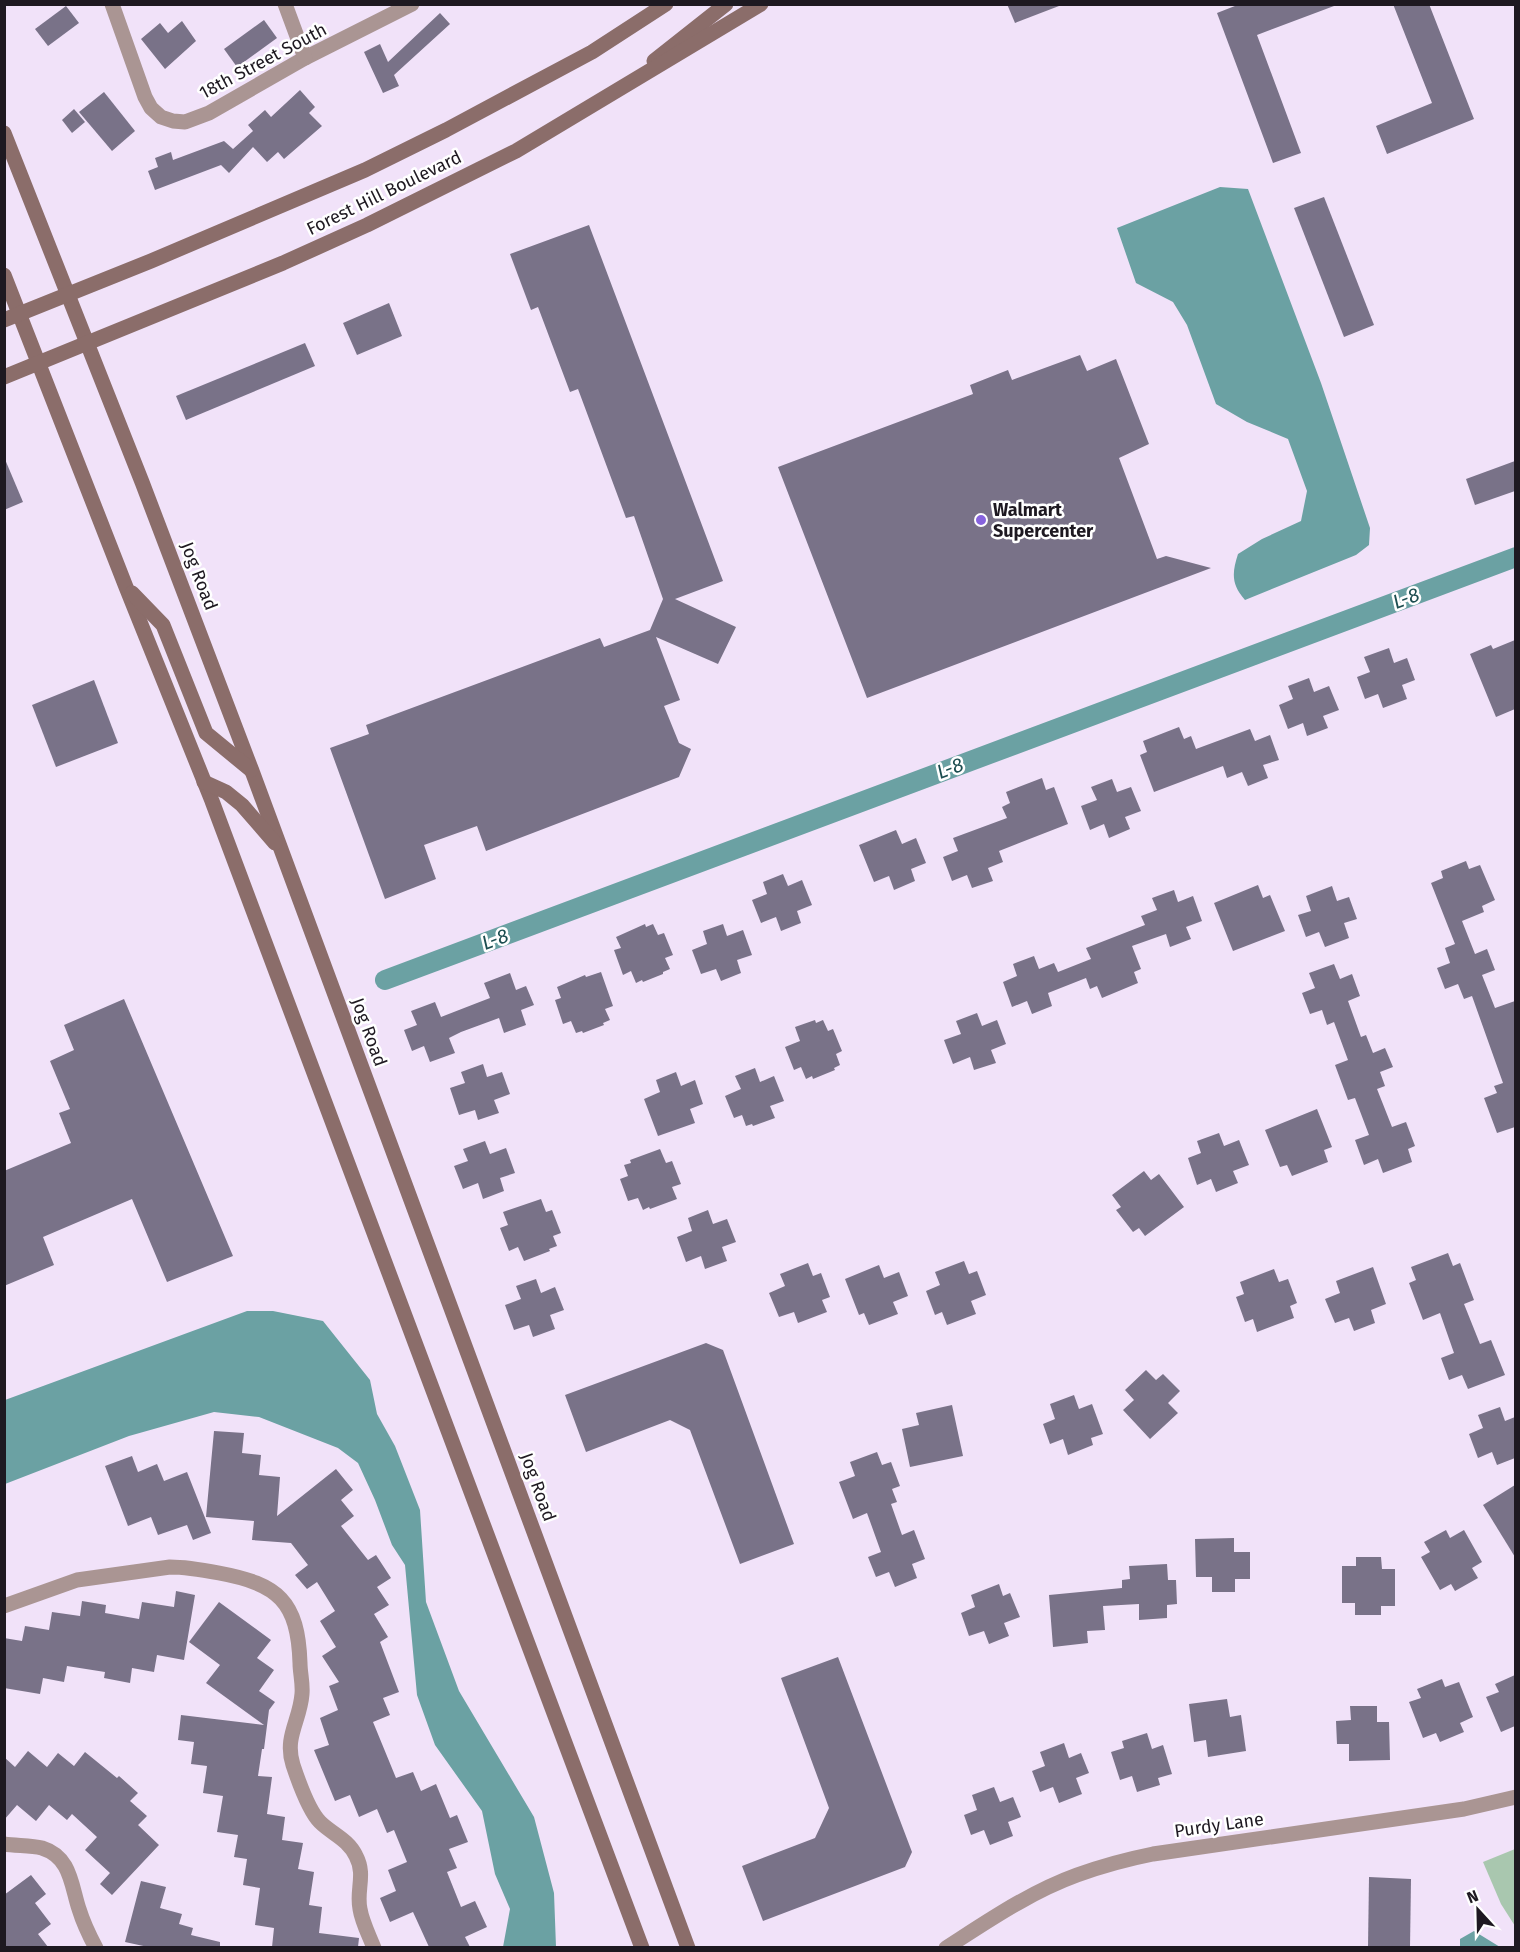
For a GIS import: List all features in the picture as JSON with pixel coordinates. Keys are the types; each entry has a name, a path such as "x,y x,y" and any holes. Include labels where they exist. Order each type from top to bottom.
{"main road":[{"name":"Forest Hill Boulevard","path":"4,320 365,170 447,130 592,52 666,4"},
{"path":"617,92 661,54 726,4"},
{"name":"Forest Hill Boulevard","path":"4,377 283,263 367,225 516,151 761,4"},
{"name":"Jog Road","path":"4,133 88,343 252,771 688,1947"},
{"path":"4,275 204,782 642,1947"},
{"path":"126,587 163,626 206,733 232,757 252,771"},
{"path":"204,782 226,792 242,805 281,850"}],"street":[{"name":"18th Street South","path":"112,4 145,97 161,117 185,122 209,113 305,58 412,4"},
{"path":"285,4 305,58"},
{"path":"4,1606 77,1580 170,1567 184,1567 241,1577 255,1581 277,1595 292,1616 299,1641 302,1696 290,1738 293,1766 319,1821 340,1836 357,1857 362,1883 360,1909 374,1947"},
{"name":"Purdy Lane","path":"946,1947 1047,1888 1122,1860 1464,1809 1515,1797"},
{"path":"4,1844 42,1848 58,1857 67,1868 79,1908 96,1947"}],"shaded area":[{"path":"1220,187 1248,189 1321,383 1370,528 1369,545 1356,555 1245,600 1237,589 1234,578 1238,554 1262,539 1301,521 1307,491 1288,439 1247,422 1216,404 1187,325 1173,302 1136,283 1117,228"},
{"path":"247,1311 273,1311 323,1321 370,1380 377,1414 395,1446 420,1510 426,1602 459,1691 534,1817 554,1893 556,1947 503,1947 510,1909 495,1874 482,1811 435,1745 417,1695 405,1565 392,1545 358,1463 338,1448 259,1417 214,1412 129,1436 5,1484 5,1400"},
{"path":"1515,1849 1515,1926 1501,1904 1483,1862"},
{"path":"1474,1931 1500,1947 1460,1947 1460,1939"}],"building":[{"path":"1007,4 1059,4 1059,6 1015,23"},
{"path":"1240,4 1334,4 1334,6 1257,35 1301,153 1273,163 1217,13"},
{"path":"1393,4 1429,4 1474,119 1387,154 1376,126 1432,103"},
{"path":"66,6 79,23 48,46 35,29"},
{"path":"440,13 450,24 394,75 399,86 383,93 364,52 380,44 388,62"},
{"path":"264,20 277,38 237,67 224,49"},
{"path":"182,21 196,41 165,69 141,39 160,23 168,33"},
{"path":"300,90 315,107 309,113 322,126 284,159 278,152 267,162 253,147 229,173 221,165 155,190 148,171 158,167 155,158 171,152 173,160 224,141 233,149 253,131 248,125 265,110 271,117"},
{"path":"104,92 135,131 112,151 79,112"},
{"path":"74,109 85,122 72,133 62,120"},
{"path":"1324,197 1374,325 1344,337 1294,208"},
{"path":"589,225 723,581 675,599 736,627 718,664 656,637 680,700 664,706 679,743 691,749 679,777 486,851 477,826 424,845 436,879 385,899 330,748 369,734 366,725 600,638 604,647 650,630 663,599 634,516 626,518 578,389 570,392 538,307 531,310 510,254"},
{"path":"389,303 402,336 357,355 343,323"},
{"path":"305,343 315,366 186,420 176,396"},
{"path":"1080,355 1087,371 1116,359 1149,444 1119,458 1157,559 1166,556 1211,568 867,698 778,467 973,394 970,385 1008,370 1012,380"},
{"path":"4,457 23,502 4,510"},
{"path":"1515,461 1515,491 1475,505 1466,479"},
{"path":"1515,640 1515,709 1496,717 1470,654 1491,645 1493,649"},
{"path":"1389,648 1394,663 1407,658 1415,680 1402,685 1407,699 1383,708 1378,694 1365,699 1357,677 1370,672 1364,657"},
{"path":"1309,678 1314,692 1329,686 1339,710 1323,716 1328,728 1307,736 1303,723 1288,729 1279,705 1293,699 1288,686"},
{"path":"94,680 118,743 56,767 32,705"},
{"path":"1179,727 1184,739 1191,736 1196,749 1250,729 1255,741 1270,735 1279,760 1263,765 1268,778 1248,786 1242,772 1227,778 1223,766 1154,792 1140,755 1147,752 1143,741"},
{"path":"1042,778 1046,790 1054,787 1068,824 999,851 1003,862 988,868 993,881 972,888 967,875 952,881 943,857 958,851 953,838 1007,818 1002,807 1010,803 1006,792"},
{"path":"1112,779 1117,792 1131,787 1141,811 1125,817 1130,829 1109,838 1104,824 1090,830 1081,806 1097,800 1091,787"},
{"path":"896,830 902,844 916,838 926,863 911,869 915,881 894,890 889,876 874,882 859,845"},
{"path":"1466,861 1469,869 1480,865 1495,900 1482,906 1484,912 1462,921 1475,954 1487,949 1495,970 1482,975 1495,1008 1515,1001 1515,1127 1497,1133 1484,1098 1497,1093 1494,1086 1503,1083 1472,996 1464,999 1458,984 1445,989 1437,968 1450,963 1445,948 1455,944 1431,883 1443,878 1441,871"},
{"path":"783,874 788,886 802,880 812,905 797,911 801,923 781,931 776,917 761,923 752,900 767,894 763,882"},
{"path":"1258,885 1263,898 1270,895 1285,931 1233,951 1214,903"},
{"path":"1332,886 1337,901 1349,897 1357,919 1344,923 1349,938 1325,947 1319,932 1306,937 1298,915 1311,911 1306,896"},
{"path":"1174,890 1178,902 1193,896 1202,921 1186,927 1191,939 1170,947 1166,934 1132,946 1141,969 1134,972 1138,983 1102,998 1097,986 1090,989 1086,978 1048,993 1052,1006 1032,1014 1027,1001 1012,1007 1003,982 1017,976 1013,964 1034,956 1039,969 1054,963 1058,972 1091,959 1086,948 1145,925 1141,916 1157,910 1152,898"},
{"path":"645,924 646,927 653,924 658,935 664,933 673,955 665,958 670,969 663,974 636,983 631,971 623,975 614,950 621,948 616,937"},
{"path":"723,924 727,936 743,930 752,955 737,960 741,973 721,981 716,969 701,974 692,950 707,944 703,931"},
{"path":"1334,964 1340,979 1352,974 1360,996 1348,1001 1361,1037 1366,1035 1373,1053 1385,1048 1393,1067 1380,1072 1385,1086 1377,1089 1392,1127 1406,1122 1415,1146 1408,1149 1412,1162 1383,1173 1378,1159 1364,1165 1355,1140 1369,1135 1355,1098 1348,1100 1335,1065 1348,1060 1334,1022 1327,1025 1322,1010 1310,1014 1302,993 1315,988 1309,973"},
{"path":"601,972 613,1006 605,1009 610,1020 603,1023 604,1025 583,1033 582,1031 576,1033 571,1021 563,1024 555,1000 561,998 557,987 585,975 586,977"},
{"path":"510,973 516,990 526,986 534,1005 521,1010 526,1025 504,1033 499,1018 461,1032 449,1038 455,1053 430,1062 424,1046 412,1051 404,1030 417,1025 411,1011 435,1002 441,1017 490,998 484,983"},
{"path":"124,999 233,1256 167,1282 132,1199 43,1237 54,1265 4,1286 4,1171 71,1143 59,1113 70,1109 50,1061 74,1050 64,1025"},
{"path":"977,1013 982,1026 997,1020 1006,1044 991,1050 996,1063 974,1070 970,1057 953,1064 944,1040 961,1034 956,1021"},
{"path":"815,1020 816,1023 823,1020 828,1031 833,1029 842,1051 836,1054 840,1065 834,1068 835,1070 813,1079 812,1076 806,1079 801,1067 794,1070 785,1047 800,1041 795,1027"},
{"path":"483,1064 487,1077 502,1072 510,1094 494,1100 499,1113 478,1120 475,1110 459,1115 450,1088 465,1083 461,1072"},
{"path":"755,1068 760,1082 774,1076 784,1101 770,1106 775,1118 753,1126 752,1124 746,1126 742,1115 734,1118 725,1096 741,1089 735,1076"},
{"path":"676,1072 681,1086 695,1080 703,1104 690,1109 695,1123 658,1136 644,1099 660,1092 656,1080"},
{"path":"1317,1109 1332,1147 1324,1150 1328,1162 1292,1176 1287,1165 1280,1167 1265,1130"},
{"path":"1219,1133 1224,1146 1239,1140 1249,1165 1233,1171 1238,1183 1216,1192 1211,1179 1197,1185 1188,1158 1201,1153 1197,1141"},
{"path":"485,1141 490,1154 506,1148 515,1173 500,1178 504,1191 483,1199 478,1183 463,1189 454,1166 468,1161 463,1149"},
{"path":"660,1149 666,1163 672,1161 681,1184 672,1187 677,1199 643,1210 638,1198 628,1201 620,1179 628,1176 624,1165 631,1163 630,1160"},
{"path":"1144,1171 1151,1180 1159,1174 1184,1207 1145,1236 1139,1228 1133,1232 1116,1210 1121,1207 1112,1195"},
{"path":"541,1199 546,1212 552,1210 561,1233 553,1236 557,1246 524,1261 518,1247 509,1251 500,1228 508,1225 503,1212"},
{"path":"708,1210 713,1224 727,1219 736,1242 722,1247 727,1261 705,1269 701,1256 686,1262 677,1237 692,1231 688,1218"},
{"path":"1448,1253 1453,1266 1460,1263 1474,1300 1464,1304 1480,1344 1491,1340 1505,1375 1468,1389 1462,1375 1449,1380 1441,1358 1454,1353 1440,1313 1423,1320 1409,1283 1416,1280 1411,1267"},
{"path":"964,1261 969,1274 977,1271 986,1295 971,1301 976,1314 947,1325 942,1312 935,1315 926,1291 940,1285 935,1272"},
{"path":"808,1263 813,1276 821,1273 830,1297 822,1300 827,1312 798,1323 794,1312 779,1317 769,1293 785,1286 780,1274"},
{"path":"879,1265 884,1278 899,1272 908,1296 893,1302 898,1314 869,1325 864,1313 859,1315 845,1279"},
{"path":"1373,1267 1386,1304 1371,1310 1375,1323 1354,1331 1349,1318 1335,1323 1325,1299 1340,1293 1336,1281"},
{"path":"1274,1269 1279,1282 1288,1279 1297,1303 1290,1306 1294,1318 1257,1332 1253,1319 1245,1322 1236,1297 1244,1294 1240,1282"},
{"path":"536,1279 541,1293 555,1287 564,1310 550,1315 555,1329 533,1337 529,1325 514,1330 505,1305 521,1299 516,1286"},
{"path":"706,1343 723,1350 794,1544 740,1564 690,1430 670,1420 586,1452 565,1395"},
{"path":"1146,1370 1156,1380 1163,1374 1180,1391 1168,1403 1178,1413 1150,1439 1123,1410 1134,1400 1125,1390"},
{"path":"1074,1395 1079,1409 1092,1404 1103,1434 1091,1438 1093,1445 1068,1455 1063,1439 1050,1444 1043,1424 1055,1419 1050,1404"},
{"path":"952,1405 963,1456 910,1467 902,1429 919,1425 916,1413"},
{"path":"1500,1407 1505,1421 1515,1417 1515,1458 1497,1465 1492,1452 1478,1458 1469,1434 1483,1428 1478,1415"},
{"path":"214,1431 244,1433 242,1453 261,1455 259,1475 280,1477 277,1516 336,1469 353,1490 341,1500 354,1516 341,1526 368,1560 376,1555 391,1578 377,1587 389,1605 374,1614 388,1637 380,1642 399,1692 383,1698 390,1715 373,1722 396,1778 413,1772 421,1791 436,1784 450,1818 457,1815 468,1842 449,1849 457,1868 447,1872 461,1907 475,1901 487,1927 465,1937 470,1947 429,1947 413,1912 390,1922 380,1898 396,1891 388,1870 407,1862 394,1830 387,1833 377,1809 359,1817 350,1795 335,1801 314,1750 329,1745 320,1718 338,1710 329,1686 339,1682 322,1656 336,1647 320,1621 335,1611 317,1582 307,1589 295,1575 308,1565 291,1543 252,1540 254,1521 206,1517"},
{"path":"877,1452 882,1465 891,1462 900,1486 892,1489 897,1502 891,1504 902,1535 914,1530 925,1559 912,1564 917,1578 895,1587 889,1572 876,1577 868,1557 881,1552 867,1513 853,1519 839,1482 855,1476 850,1462"},
{"path":"132,1456 138,1472 157,1464 164,1481 187,1472 211,1533 193,1540 187,1525 158,1535 151,1517 128,1526 105,1466"},
{"path":"1515,1485 1515,1557 1483,1505"},
{"path":"1446,1530 1450,1538 1464,1530 1482,1562 1472,1568 1478,1578 1455,1591 1451,1584 1440,1590 1421,1557 1430,1552 1424,1542"},
{"path":"1234,1538 1234,1552 1250,1552 1250,1579 1235,1579 1235,1592 1212,1592 1212,1577 1196,1577 1195,1539"},
{"path":"1356,1557 1381,1557 1382,1569 1395,1569 1395,1606 1381,1606 1381,1615 1355,1615 1355,1603 1342,1603 1342,1566 1356,1566"},
{"path":"1167,1564 1168,1580 1176,1580 1177,1604 1167,1605 1167,1618 1139,1620 1139,1604 1103,1606 1105,1630 1087,1631 1088,1643 1053,1647 1049,1595 1122,1588 1122,1580 1130,1579 1129,1566"},
{"path":"999,1584 1003,1596 1010,1593 1020,1617 1004,1623 1009,1636 989,1644 984,1631 969,1636 961,1613 975,1607 971,1595"},
{"path":"176,1591 195,1595 184,1660 157,1655 154,1672 132,1668 130,1683 104,1678 105,1672 67,1666 64,1682 43,1678 40,1694 4,1688 4,1638 22,1641 25,1626 49,1630 52,1612 80,1616 82,1601 106,1605 105,1613 139,1619 142,1602 174,1607"},
{"path":"219,1602 271,1640 257,1658 274,1670 259,1691 275,1702 269,1710 258,1776 272,1777 267,1814 285,1817 282,1840 303,1843 298,1869 314,1872 309,1905 322,1907 319,1933 359,1938 358,1947 272,1947 274,1928 255,1925 260,1888 243,1885 247,1859 234,1857 238,1835 217,1832 223,1796 203,1793 207,1766 191,1764 194,1742 178,1740 181,1715 264,1725 206,1683 220,1665 189,1642"},
{"path":"838,1657 912,1852 905,1867 763,1921 742,1866 815,1838 829,1808 781,1678"},
{"path":"1515,1675 1515,1726 1501,1732 1486,1697 1499,1692 1495,1684"},
{"path":"1442,1679 1445,1687 1459,1682 1473,1717 1460,1723 1464,1732 1440,1742 1436,1733 1423,1738 1409,1702 1421,1698 1417,1689"},
{"path":"1227,1699 1230,1717 1241,1715 1246,1751 1208,1757 1206,1740 1194,1742 1189,1704"},
{"path":"1350,1706 1377,1706 1377,1722 1389,1722 1390,1760 1349,1761 1349,1744 1337,1744 1336,1721 1351,1720"},
{"path":"1147,1733 1152,1749 1163,1745 1172,1774 1158,1778 1160,1785 1137,1792 1132,1776 1120,1780 1111,1752 1124,1748 1122,1741"},
{"path":"1064,1743 1069,1758 1081,1753 1089,1773 1076,1778 1082,1794 1059,1803 1053,1787 1040,1792 1032,1771 1045,1766 1040,1752"},
{"path":"28,1751 47,1767 58,1753 74,1766 85,1752 117,1778 119,1776 138,1793 130,1801 147,1816 138,1825 159,1845 112,1895 100,1884 110,1873 85,1850 97,1837 72,1814 67,1820 49,1805 36,1821 17,1805 4,1820 4,1757 15,1767"},
{"path":"994,1787 1000,1802 1013,1797 1021,1817 1008,1822 1013,1836 990,1845 984,1830 971,1835 964,1815 977,1810 972,1795"},
{"path":"31,1875 46,1894 35,1903 51,1924 38,1934 48,1947 4,1947 4,1895"},
{"path":"1369,1877 1411,1879 1410,1947 1368,1947"},
{"path":"141,1881 166,1887 160,1908 182,1914 179,1924 193,1928 191,1935 220,1942 220,1947 148,1947 125,1942"}],"waterway":[{"name":"L-8","path":"385,980 1516,557"}],"place":[{"name":"Walmart Supercenter","path":"981,520"}]}
